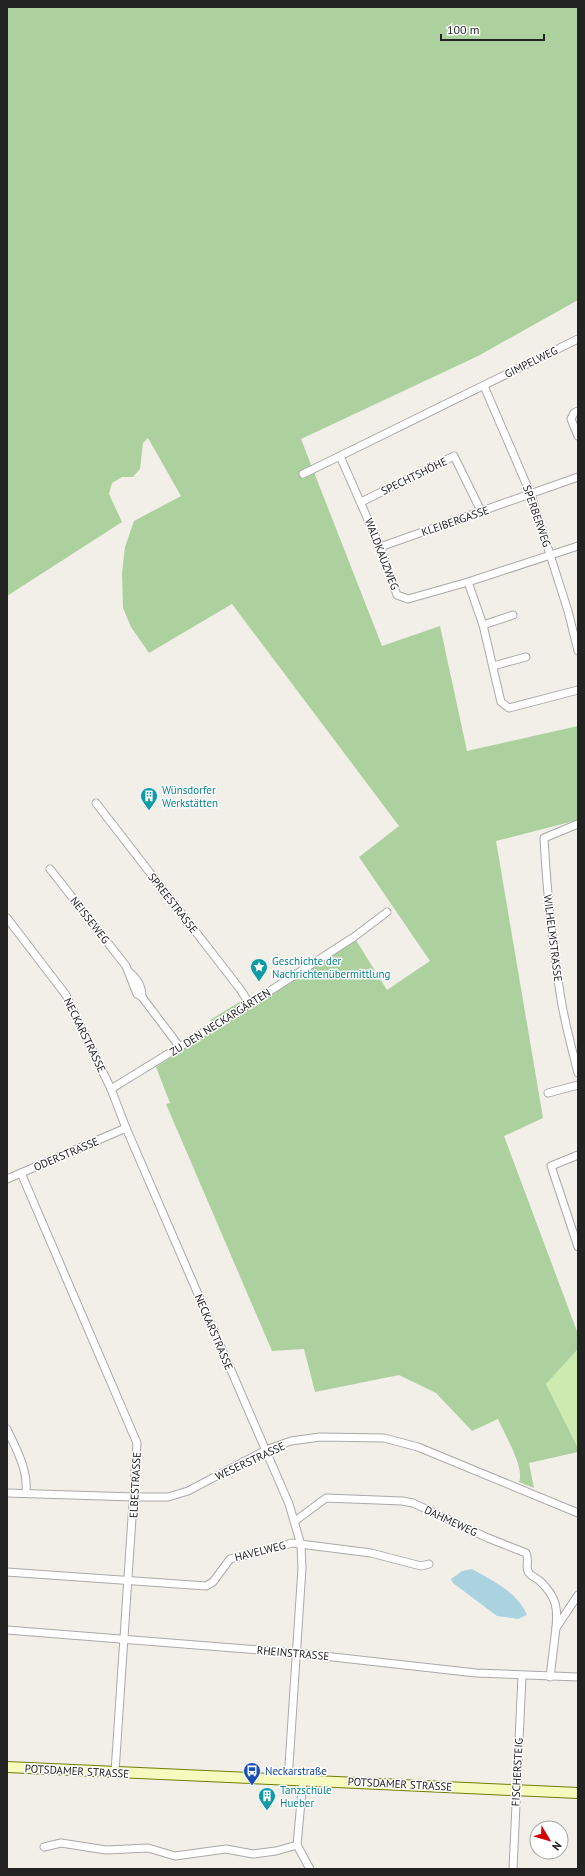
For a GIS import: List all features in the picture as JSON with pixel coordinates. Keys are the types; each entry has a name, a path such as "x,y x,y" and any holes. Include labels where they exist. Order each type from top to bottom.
{"main road":[{"name":"POTSDAMER STRASSE","path":"7,1767 578,1793"}],"street":[{"name":"GIMPELWEG","path":"484,386 578,339"},
{"path":"304,474 484,386"},
{"name":"SPERBERWEG","path":"484,386 531,495 568,611 578,651"},
{"path":"578,411 574,413 571,419 578,436"},
{"name":"WALDKAUZWEG","path":"340,456 380,547 397,595 408,599 468,582 578,546"},
{"name":"SPECHTSHÖHE","path":"361,502 454,456 481,511"},
{"path":"531,495 578,477"},
{"name":"KLEIBERGASSE","path":"380,547 531,495"},
{"path":"468,582 483,625 501,702 509,708 578,690"},
{"path":"483,625 513,615"},
{"path":"493,666 526,657"},
{"name":"SPREESTRASSE","path":"96,803 240,989 249,1003"},
{"name":"WILHELMSTRASSE","path":"578,824 544,838 547,899 561,1000 578,1073"},
{"name":"NEISSEWEG","path":"50,869 129,972 130,980 137,994 142,997 180,1046"},
{"name":"ZU DEN NECKARGÄRTEN","path":"111,1089 354,937 387,912"},
{"name":"NECKARSTRASSE","path":"7,918 66,995 111,1089 126,1128 266,1450 295,1521 301,1545 302,1568 288,1780"},
{"path":"548,1093 578,1085"},
{"name":"ODERSTRASSE","path":"7,1179 126,1128"},
{"path":"578,1155 551,1166 578,1247"},
{"name":"ELBESTRASSE","path":"21,1173 137,1443 115,1772"},
{"path":"7,1429 24,1467 27,1479 26,1493"},
{"name":"WESERSTRASSE","path":"7,1493 134,1497 178,1495 266,1450 291,1441 320,1436 384,1438 418,1447 578,1513"},
{"name":"DAHMEWEG","path":"295,1521 326,1498 413,1503 526,1554 528,1557 527,1568 530,1574 541,1582 556,1602 556,1628"},
{"name":"HAVELWEG","path":"7,1572 206,1586 213,1582 230,1559 292,1543 371,1553 421,1566 429,1564"},
{"path":"550,1677 556,1628 578,1594"},
{"name":"RHEINSTRASSE","path":"7,1630 296,1653 476,1673 578,1677"},
{"name":"FISCHERSTEIG","path":"513,1869 522,1676"},
{"path":"303,1780 297,1845 310,1869"},
{"path":"44,1847 61,1843 106,1850 148,1848 175,1856 226,1849 253,1854 276,1851 297,1845"}],"green space":[{"path":"7,7 578,7 578,300 478,356 301,439 382,646 440,626 467,751 578,726 578,820 496,841 543,1118 504,1136 578,1334 578,1349 546,1384 578,1448 578,1452 529,1463 534,1488 519,1482 520,1476 517,1460 498,1419 472,1431 436,1393 399,1375 315,1392 304,1349 272,1351 166,1104 170,1103 156,1067 216,1029 210,1020 241,1001 285,982 354,937 387,990 430,961 359,857 399,826 232,604 149,653 131,627 123,608 122,573 125,547 134,521 181,496 148,438 143,443 140,469 133,477 122,477 112,483 109,494 122,522 7,596"},
{"path":"578,1349 578,1448 546,1384"}],"water":[{"path":"472,1569 496,1582 510,1593 517,1599 527,1615 518,1619 497,1616 453,1583 451,1579 462,1571"}],"place":[{"name":"Wünsdorfer Werkstätten","path":"149,811"},
{"name":"Geschichte der Nachrichtenübermittlung","path":"259,982"},
{"name":"Neckarstraße","path":"252,1786"},
{"name":"Tanzschule Hueber","path":"267,1811"}]}
